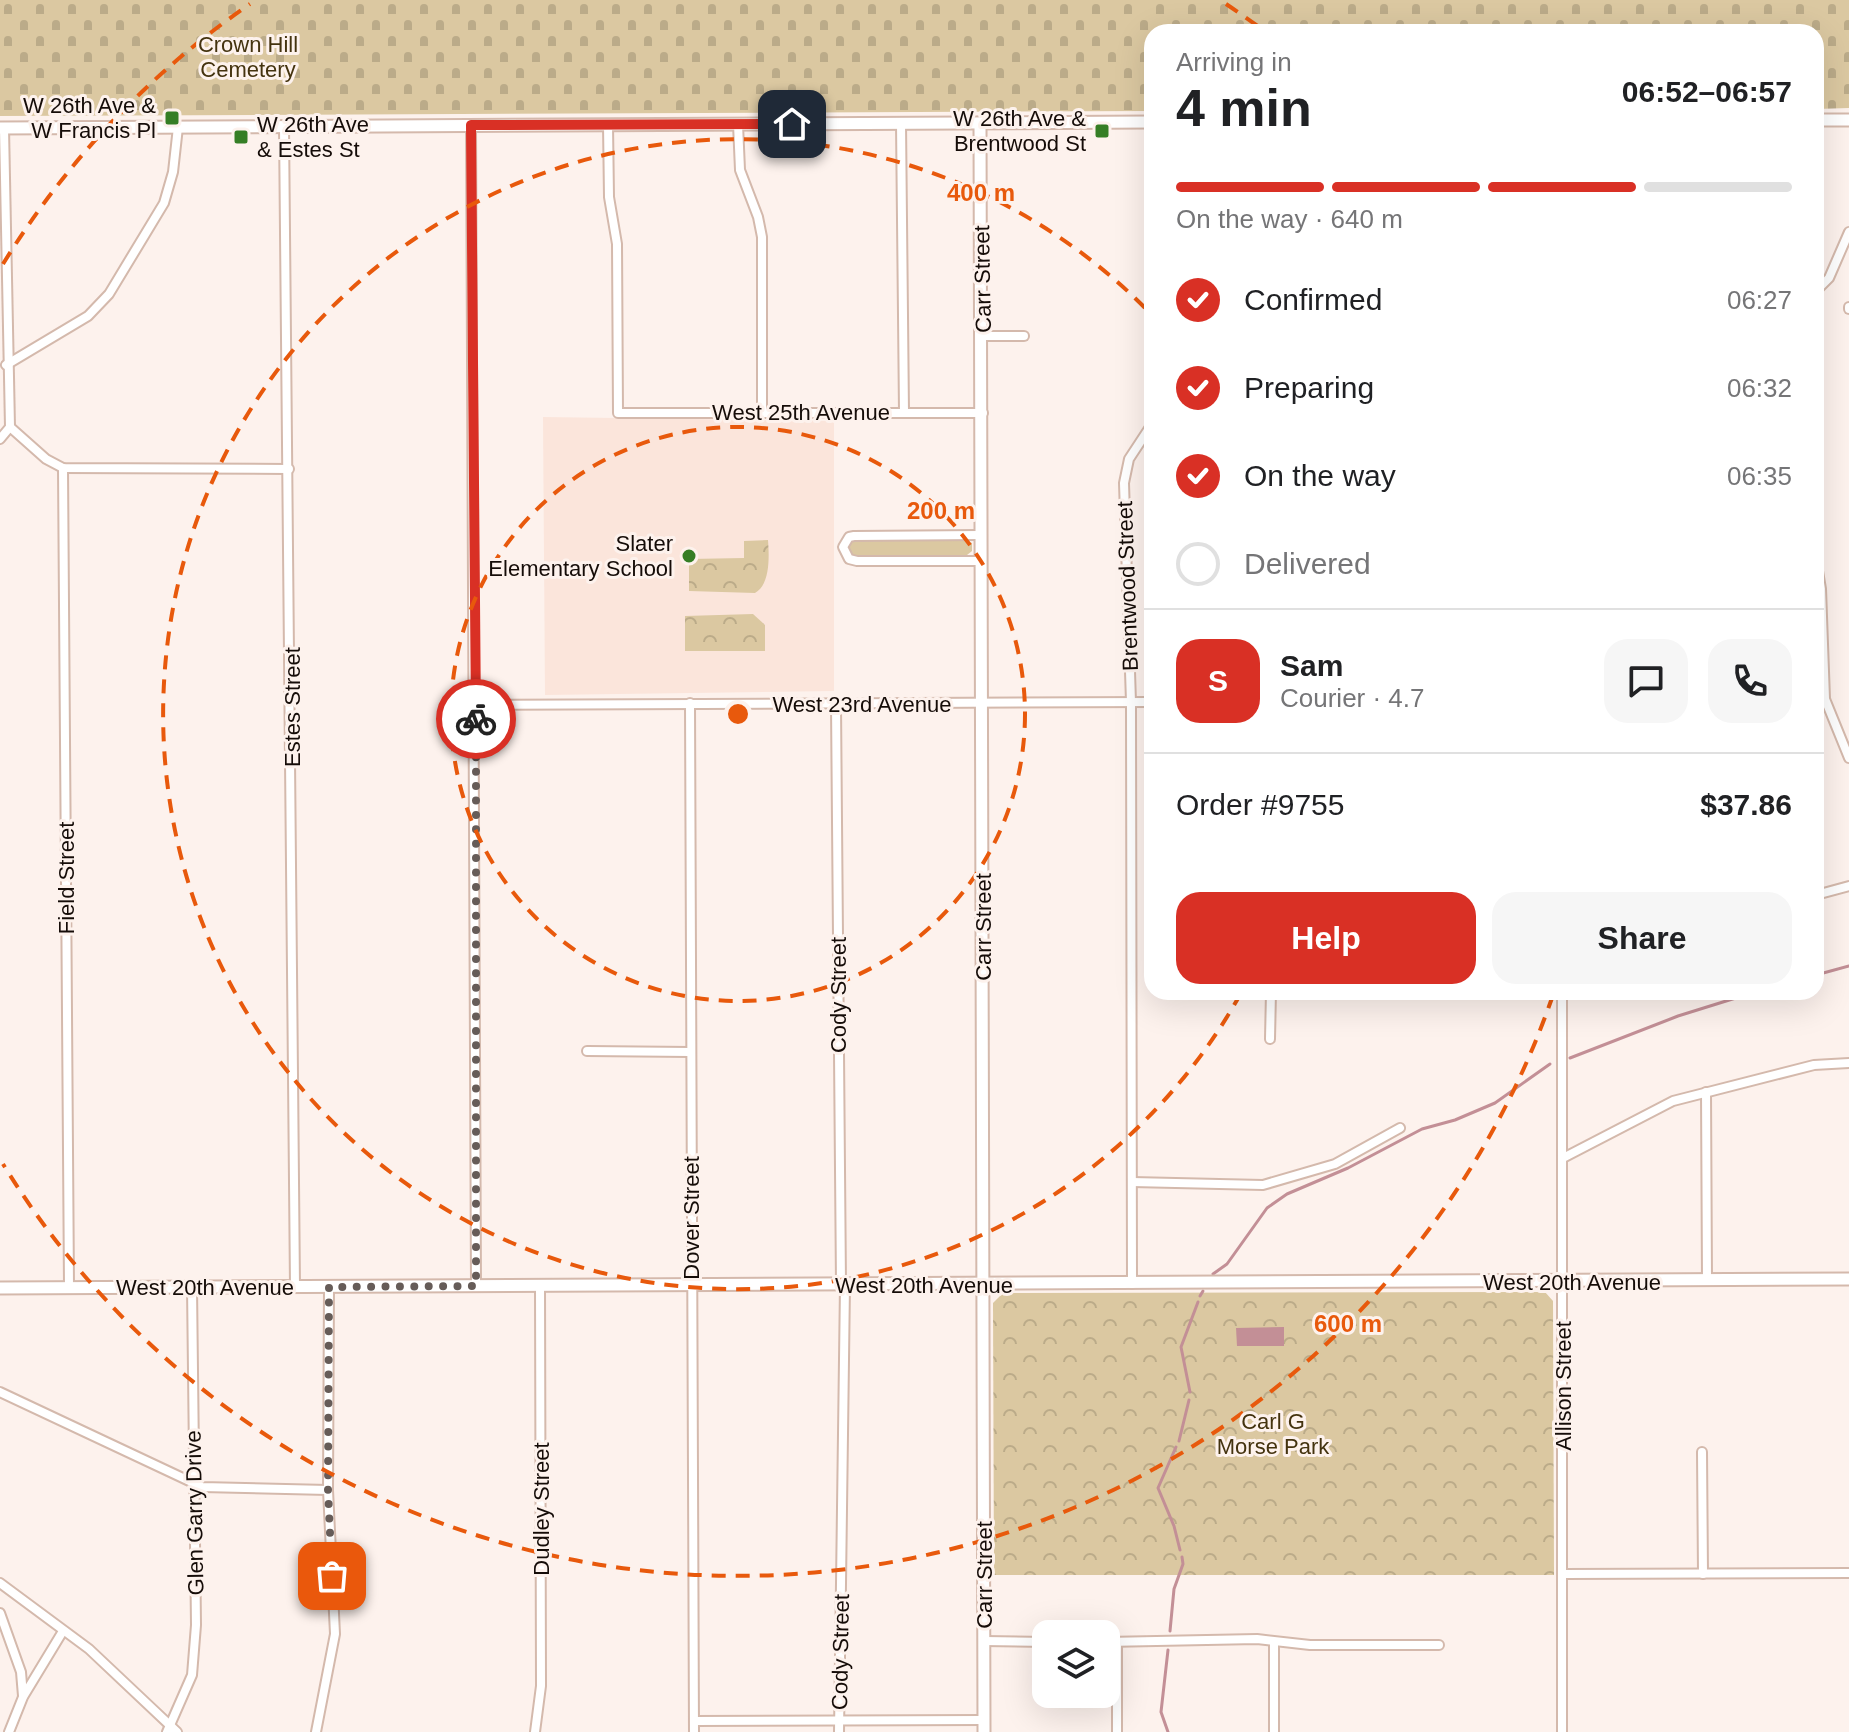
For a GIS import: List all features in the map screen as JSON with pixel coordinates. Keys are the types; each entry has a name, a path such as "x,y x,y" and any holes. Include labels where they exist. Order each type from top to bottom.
{"street":[{"path":"1824,120 1849,120"},
{"path":"0,439 10,427 2,128 1144,122"},
{"path":"901,123 904,412"},
{"name":"Carr Street","path":"980,123 983,336 980,561 984,1726"},
{"path":"738,124 740,170 758,217 762,237 762,413"},
{"path":"471,125 476,705 476,1286"},
{"name":"West 25th Avenue","path":"608,125 609,197 617,244 618,413 983,413"},
{"path":"6,365 88,316 109,294 164,203 173,172 178,127"},
{"name":"Estes Street","path":"284,127 295,1287"},
{"path":"1824,283 1849,232"},
{"path":"983,336 1024,336"},
{"path":"10,427 46,459 63,468 289,469"},
{"name":"Brentwood Street","path":"1132,1284 1131,702 1124,483 1129,459 1144,436"},
{"name":"Field Street","path":"63,468 69,1287"},
{"path":"980,535 854,536 849,537 843,547 849,559 857,561 980,561"},
{"name":"West 23rd Avenue","path":"476,705 1144,702"},
{"name":"Dover Street","path":"690,703 694,1732"},
{"name":"Cody Street","path":"836,705 843,1285 839,1732"},
{"path":"1824,707 1849,758"},
{"path":"1824,893 1849,886"},
{"path":"1270,1039 1271,1000"},
{"name":"Allison Street","path":"1562,1000 1562,1732"},
{"path":"587,1051 690,1052"},
{"path":"1563,1158 1673,1101 1814,1065 1849,1063"},
{"path":"1706,1092 1707,1280"},
{"path":"1132,1182 1263,1185 1335,1164 1400,1128"},
{"name":"West 20th Avenue","path":"0,1288 1849,1279"},
{"name":"Dudley Street","path":"535,1732 541,1686 540,1286"},
{"name":"Glen Garry Drive","path":"172,1730 192,1675 196,1625 192,1287"},
{"path":"316,1732 335,1634 328,1490 329,1287"},
{"path":"0,1392 194,1484 225,1490 328,1490"},
{"path":"1702,1452 1703,1574"},
{"path":"1564,1574 1849,1573"},
{"path":"0,1583 89,1649 172,1730"},
{"path":"0,1613 21,1672 23,1697"},
{"path":"9,1732 23,1697 63,1631"},
{"path":"1120,1642 1257,1639 1274,1643 1439,1645"},
{"path":"984,1641 1032,1642"},
{"path":"1274,1643 1274,1732"},
{"path":"1117,1708 1117,1732"},
{"path":"694,1721 839,1720 984,1726"}],"shaded area":[{"name":"Slater Elementary School","path":"543,417 834,421 834,691 545,695"},
{"path":"1284,1327 1284,1346 1237,1346 1236,1328"}],"green space":[{"name":"Crown Hill Cemetery","path":"0,0 1849,0 1849,108 1824,109 1824,24 1144,24 1144,111 0,116"},
{"path":"768,540 766,576 755,593 689,591 689,559 744,558 744,541"},
{"path":"965,540 972,543 972,551 967,555 857,556 851,555 848,548 851,541"},
{"path":"753,614 765,625 765,651 685,651 685,616"},
{"name":"Carl G Morse Park","path":"1545,1292 1553,1301 1554,1575 994,1575 993,1303 1003,1293"}],"waterway":[{"path":"1824,973 1849,966"},
{"path":"1570,1058 1678,1016 1729,1000"},
{"path":"1213,1274 1227,1264 1267,1208 1287,1194 1348,1168 1422,1129 1455,1120 1495,1103 1550,1064"},
{"path":"1200,1296 1203,1291"},
{"path":"1190,1392 1181,1347 1198,1302"},
{"path":"1179,1441 1189,1400"},
{"path":"1176,1447 1158,1488 1180,1550"},
{"path":"1170,1631 1174,1589 1183,1564 1182,1557"},
{"path":"1168,1650 1161,1712 1168,1732"}],"way so far":[{"path":"332,1576 328,1490 329,1287 476,1286 476,719"}],"place":[{"name":"W 26th Ave & W Francis Pl","path":"172,118"},
{"name":"W 26th Ave & Brentwood St","path":"1102,131"},
{"name":"W 26th Ave & Estes St","path":"241,137"},
{"name":"Slater Elementary School","path":"689,556"}],"route":[{"path":"476,719 471,125 792,124"}]}
